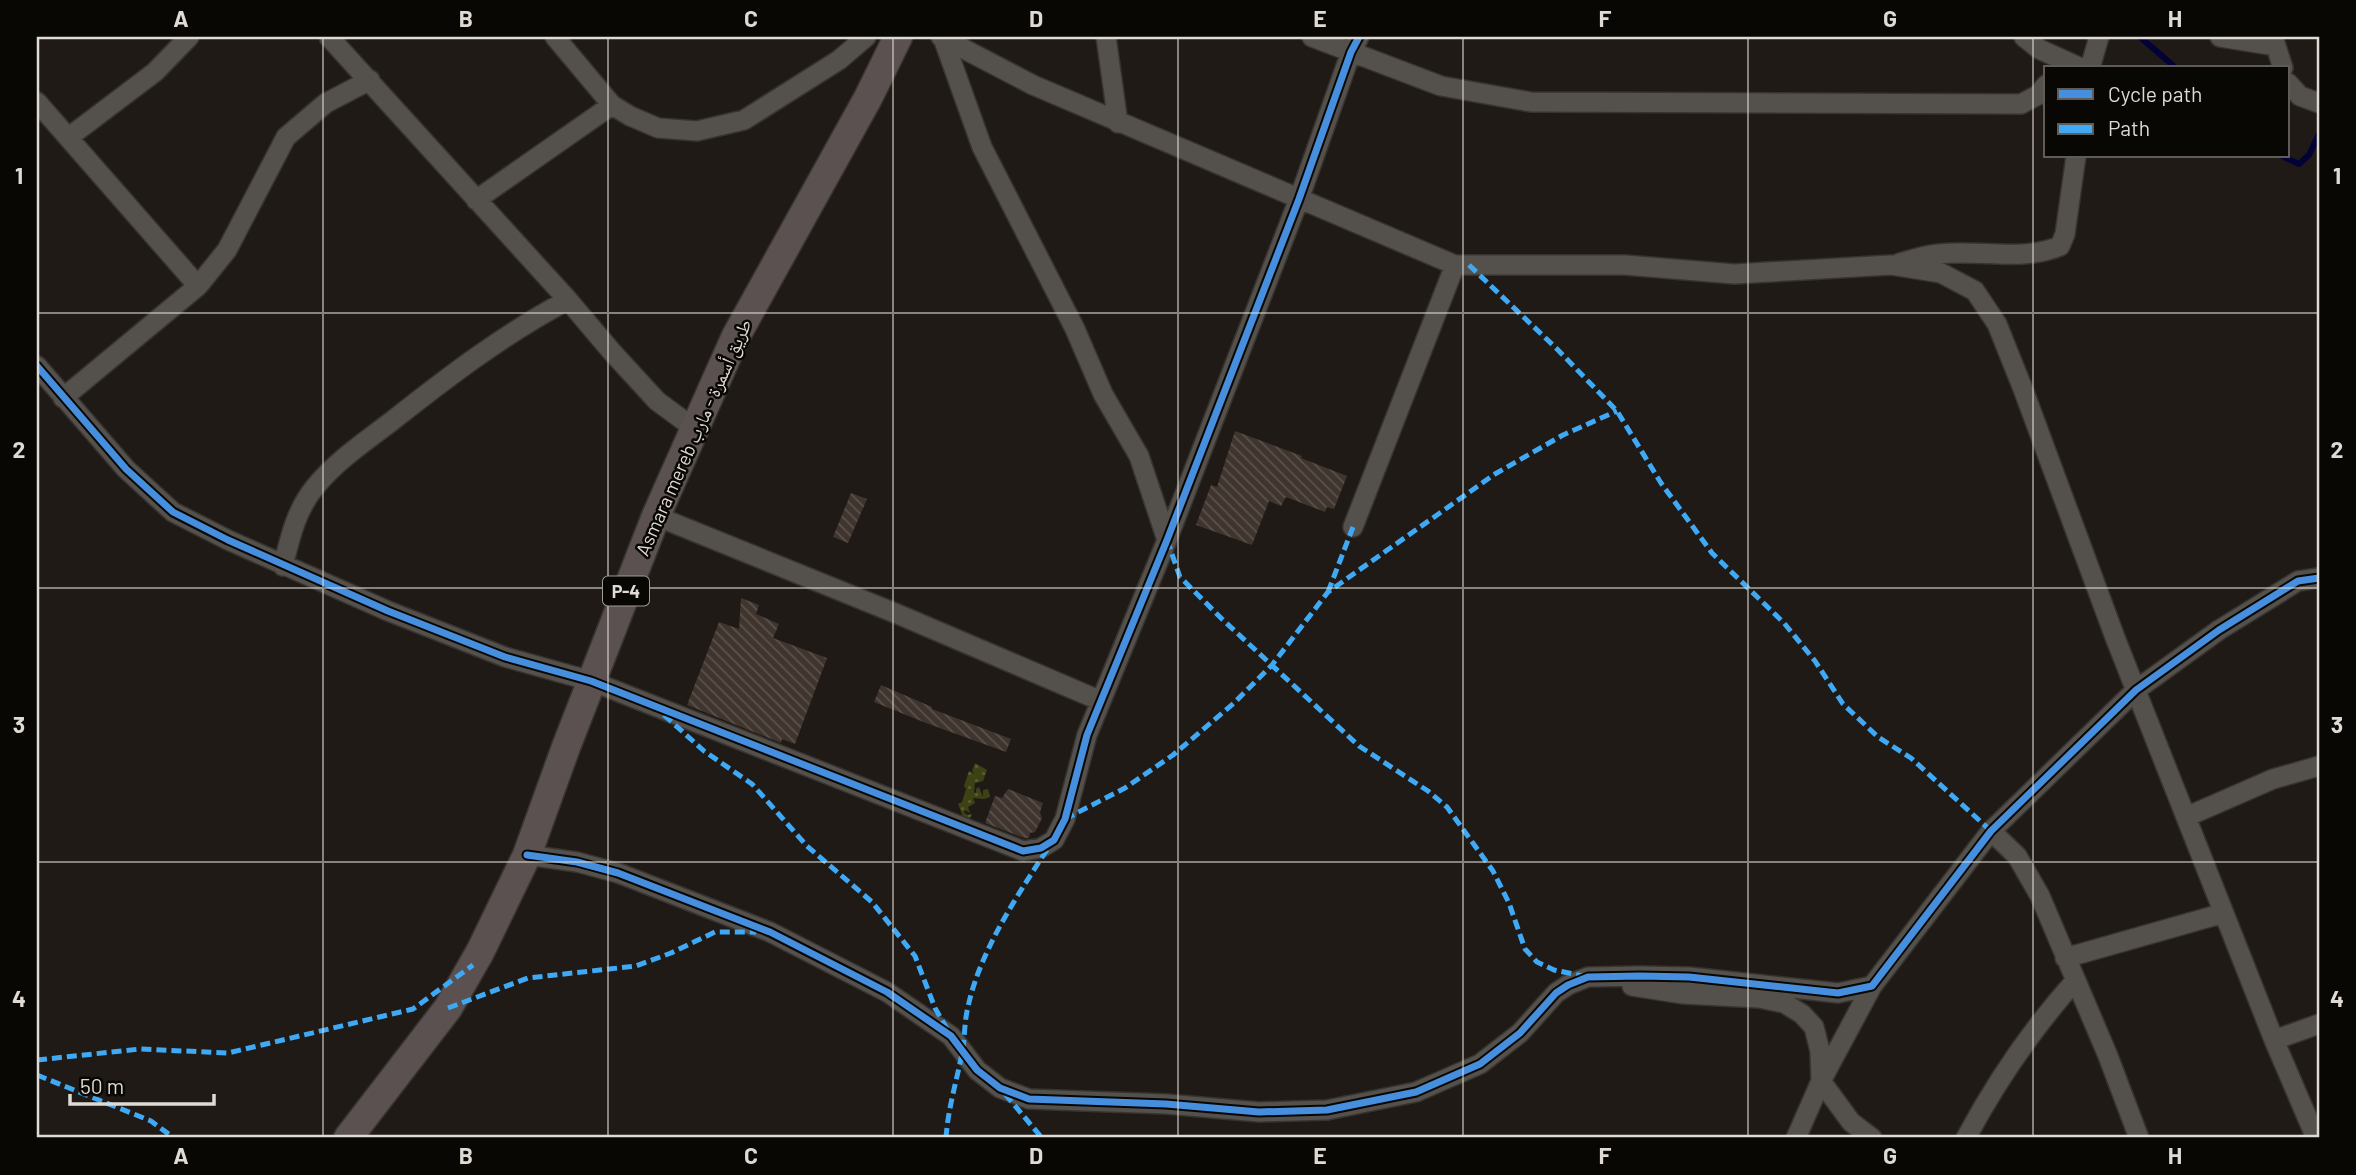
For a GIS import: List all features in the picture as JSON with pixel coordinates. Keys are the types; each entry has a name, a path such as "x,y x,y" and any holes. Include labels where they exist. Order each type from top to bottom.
{"highway":[{"name":"Asmara mereb طريق أسمرة - مارب","path":"348,1138 448,1008 480,952 527,855 656,516 736,336 878,79 898,37"}],"street":[{"path":"69,137 155,72 189,37"},
{"path":"329,37 657,401 695,429"},
{"path":"555,37 612,105 658,128 697,131 744,120 839,60 866,37"},
{"path":"942,37 1033,85 1118,123 1455,265 1625,265 1734,274 1891,265 1937,254 2047,251 2060,246 2066,234 2076,158"},
{"path":"942,37 982,147 1075,329 1104,394 1139,456 1167,540"},
{"path":"1106,37 1118,123"},
{"path":"1312,37 1355,45 1441,86 1531,102 2021,104 2038,95 2044,88"},
{"path":"2024,37 2039,50 2070,66"},
{"path":"2091,66 2100,37"},
{"path":"2220,37 2274,41 2282,66"},
{"path":"37,366 126,469 173,512 228,541 505,657 591,681 1023,851 1041,848 1054,840 1065,820 1087,735 1167,540 1299,199 1355,45"},
{"path":"63,398 198,286 227,250 286,137 326,103 370,80"},
{"path":"2290,85 2300,96 2319,103"},
{"path":"37,102 198,286"},
{"path":"476,200 612,105"},
{"path":"1353,527 1455,265"},
{"path":"1891,265 1941,273 1975,291 1997,324 2136,690 2274,1040 2316,1138"},
{"path":"283,566 295,519 315,487 351,453 467,362 527,322 568,300"},
{"path":"656,516 895,613 1101,701"},
{"path":"1796,1138 1821,1081 1872,986 1991,831 2136,690 2219,630 2298,581 2319,578"},
{"path":"2186,817 2273,779 2319,766"},
{"path":"1991,831 2017,856 2040,896 2108,1056 2139,1138"},
{"path":"527,855 577,862 618,873 770,932 887,992 951,1036 977,1070 1000,1088 1029,1099 1166,1104 1259,1112 1327,1110 1416,1092 1480,1064 1520,1034 1556,993 1588,977 1689,977 1838,993 1872,986"},
{"path":"2066,958 2224,913"},
{"path":"1588,977 1683,994 1759,998 1784,1003 1802,1014 1814,1027 1820,1051 1821,1081 1852,1122 1872,1138"},
{"path":"1966,1138 1992,1090 2035,1028 2075,981"},
{"path":"2274,1040 2319,1024"}],"green space":[{"path":"975,763 987,770 983,781 975,783 974,792 976,793 979,787 983,797 983,790 988,789 990,797 973,798 975,803 968,807 970,813 965,810 964,813 972,814 969,820 964,819 958,804 962,802 969,771 975,774 972,771"}],"building":[{"path":"1235,431 1347,476 1334,509 1327,507 1325,512 1286,497 1281,506 1269,501 1252,545 1196,525 1211,485 1217,487"},
{"path":"851,493 867,499 848,543 833,537"},
{"path":"741,598 759,605 756,614 779,624 773,638 827,658 795,744 782,739 781,743 687,705 719,622 739,629"},
{"path":"881,685 932,709 1011,739 1006,752 874,702"},
{"path":"1008,789 1043,803 1040,812 1042,818 1029,838 985,823 995,796 1002,798"}],"waterway":[{"path":"2140,37 2174,66"},
{"path":"2286,158 2299,164 2309,155 2319,134"}],"marked path":[{"path":"1469,265 1617,411 1661,483 1712,553 1784,623 1815,661 1843,704 1878,737 1911,758 1991,831"},
{"path":"1065,819 1125,788 1173,755 1234,703 1272,665 1328,592 1495,474 1563,435 1617,411"},
{"path":"1328,592 1353,527"},
{"path":"1167,540 1180,577 1222,619 1359,746 1428,791 1447,807 1493,871 1509,903 1525,949 1537,962 1554,970 1583,976"},
{"path":"664,715 704,751 752,784 807,846 872,902 915,956 935,1008 947,1029"},
{"path":"946,1138 974,986 991,943 1050,845"},
{"path":"448,1008 528,978 636,966 715,932 756,932"},
{"path":"37,1060 140,1049 228,1053 413,1009 473,965"},
{"path":"37,1075 151,1121 174,1138"},
{"path":"1005,1094 1042,1138"}],"cycle path":[{"path":"37,366 126,469 173,512 228,540 388,611 505,657 591,681 1023,851 1041,848 1054,840 1065,819 1087,735 1167,540 1299,199 1351,52 1359,37"},
{"path":"527,855 577,862 618,873 770,932 887,992 951,1036 977,1070 1000,1088 1029,1099 1166,1104 1259,1112 1327,1110 1416,1092 1480,1064 1520,1033 1556,993 1588,977 1689,977 1838,993 1872,986 1991,831 2136,690 2219,630 2298,581 2319,578"}]}
